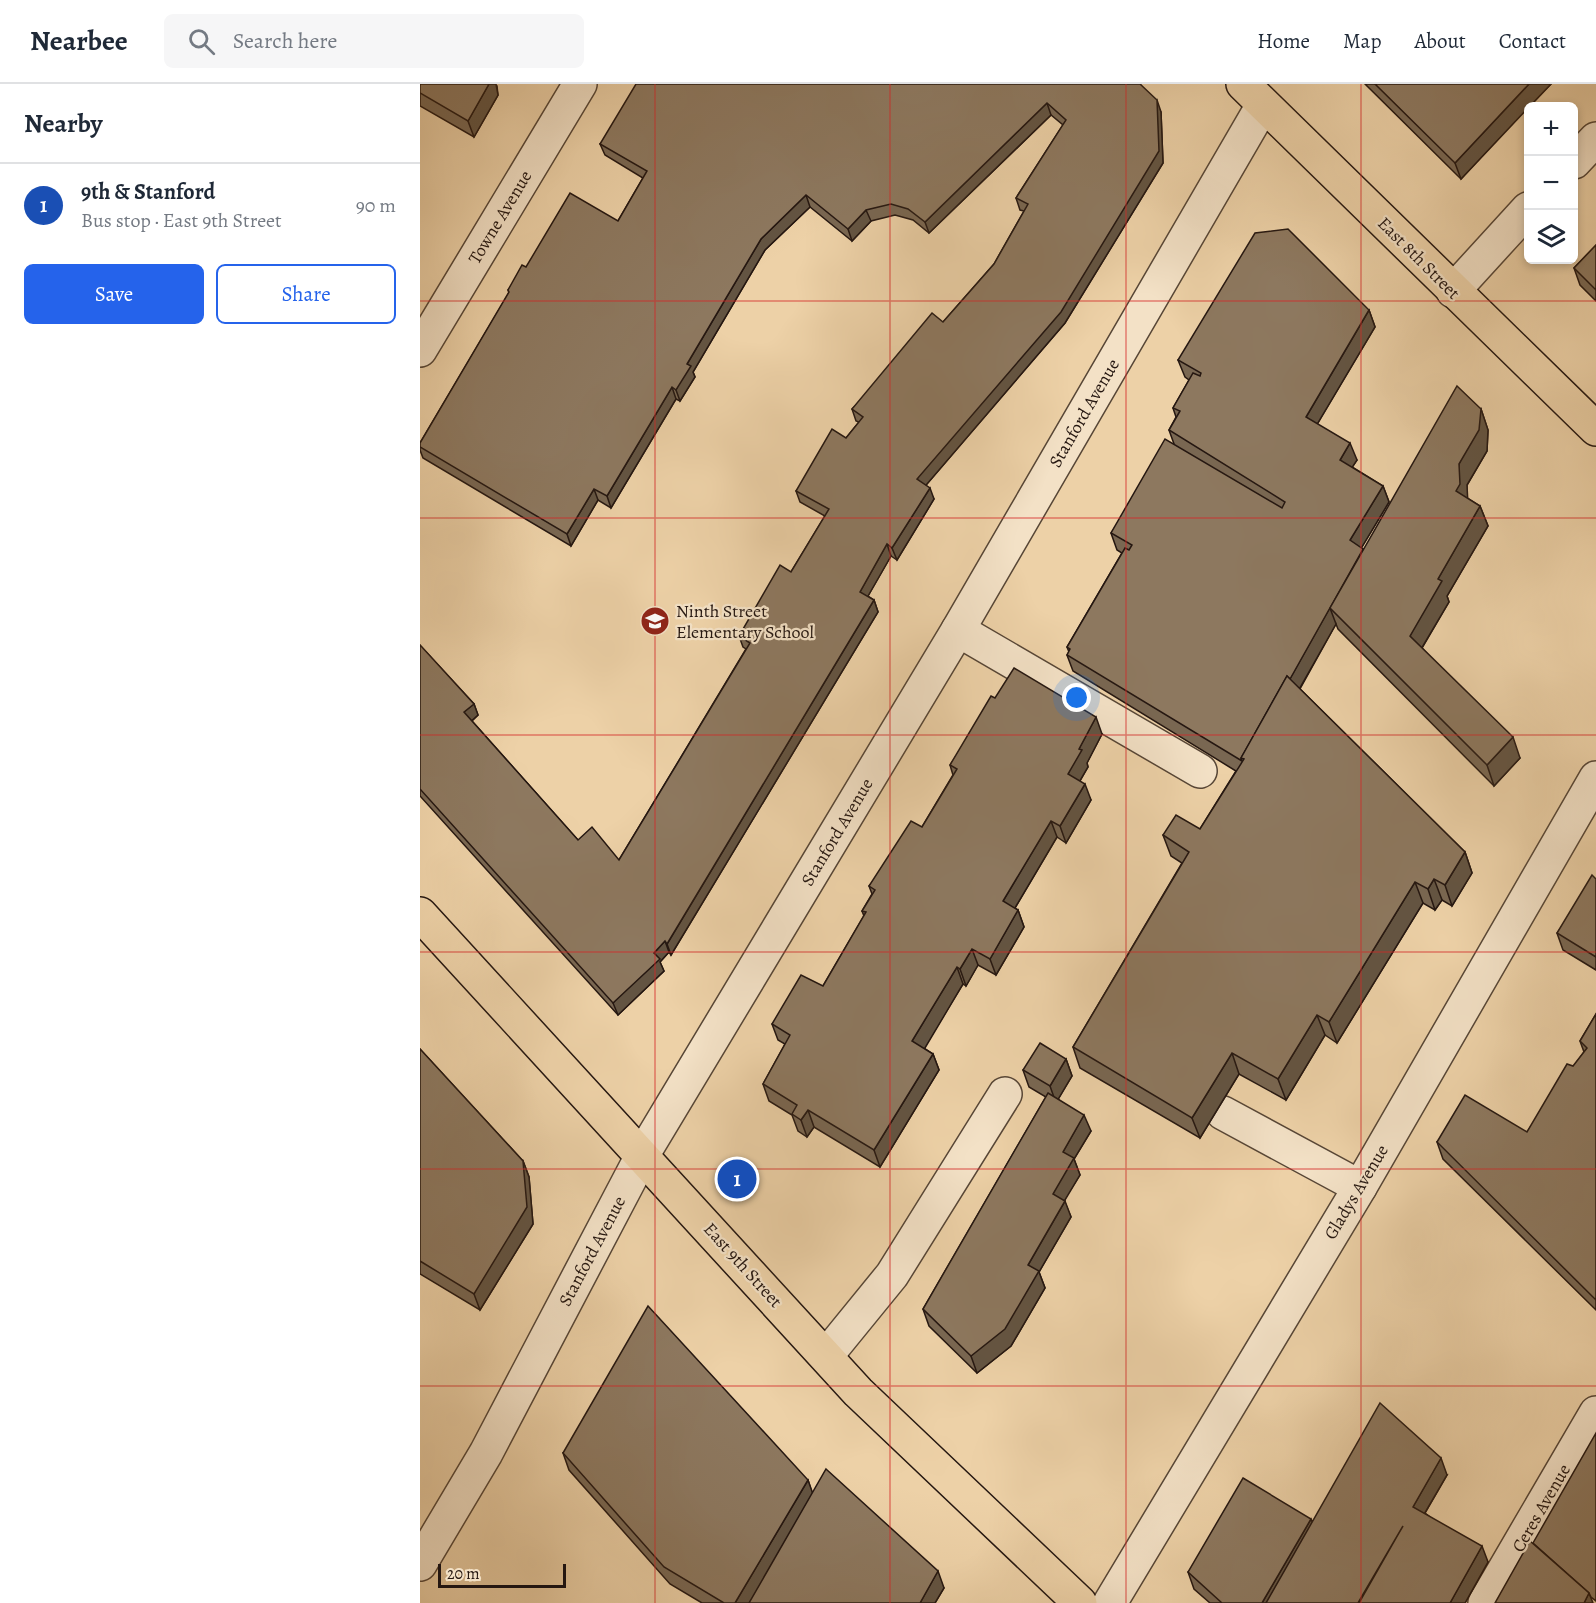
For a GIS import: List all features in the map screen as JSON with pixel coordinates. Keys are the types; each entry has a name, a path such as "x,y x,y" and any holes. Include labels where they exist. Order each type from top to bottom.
{"main road":[{"name":"East 8th Street","path":"1253,94 1596,429"},
{"name":"East 9th Street","path":"420,914 866,1400 1067,1599"}],"street":[{"name":"Towne Avenue","path":"420,350 580,84"},
{"name":"Stanford Avenue","path":"420,1564 486,1453 642,1154 958,630 1253,94"},
{"path":"1578,158 1596,139"},
{"path":"1453,291 1527,210"},
{"path":"958,630 1200,771"},
{"name":"Gladys Avenue","path":"1110,1603 1360,1187 1596,778"},
{"path":"826,1356 892,1275 1005,1094"},
{"path":"1223,1113 1360,1187"},
{"name":"Ceres Avenue","path":"1485,1603 1596,1413"}],"building":[{"path":"420,84 489,84 468,121 420,93"},
{"path":"636,84 1140,84 1157,100 1159,151 1061,312 917,479 930,488 892,548 887,544 860,592 874,600 667,944 665,941 654,953 660,959 613,1003 420,789 420,645 474,704 464,712 578,840 592,827 619,860 750,643 739,636 780,565 791,572 829,509 796,491 832,429 846,438 863,417 852,409 932,313 943,322 994,264 1028,204 1016,198 1066,120 1047,103 925,222 908,209 891,204 866,210 848,229 806,195 761,239 687,364 691,366 676,390 672,387 607,496 594,489 567,534 420,447 420,443 509,292 522,265 526,267 570,193 618,221 647,171 600,144"},
{"path":"1375,84 1529,84 1455,163"},
{"path":"1288,229 1369,310 1306,417 1350,443 1340,460 1383,486 1350,540 1363,549 1290,679 1287,676 1241,758 1242,761 1067,655 1070,649 1067,647 1125,548 1129,550 1132,545 1111,533 1165,439 1282,508 1285,502 1169,430 1180,411 1173,408 1193,373 1200,376 1201,373 1178,360 1255,233"},
{"path":"1596,245 1596,290 1574,268"},
{"path":"1457,386 1481,409 1479,430 1459,464 1460,484 1456,491 1480,506 1438,579 1442,581 1410,636 1513,737 1487,765 1330,608"},
{"path":"1014,668 1096,717 1079,749 1082,750 1068,774 1085,784 1060,826 1051,821 1003,901 1018,910 990,959 972,949 960,969 957,967 912,1041 933,1054 874,1150 808,1110 801,1120 792,1114 797,1105 763,1084 790,1035 772,1024 801,975 823,986 866,912 862,911 875,890 869,886 911,821 922,827 957,769 950,765 991,696 995,698"},
{"path":"1287,676 1465,852 1445,885 1434,879 1428,889 1415,882 1329,1022 1317,1015 1278,1079 1232,1053 1192,1118 1073,1047 1189,852 1163,835 1176,815 1200,829 1244,759 1241,758"},
{"path":"1592,875 1596,879 1596,957 1557,933"},
{"path":"1596,1014 1596,1300 1437,1142 1465,1095 1527,1132 1567,1064 1573,1066 1587,1048 1580,1041"},
{"path":"1040,1043 1066,1059 1050,1086 1023,1070"},
{"path":"420,1049 523,1161 527,1207 474,1294 420,1261"},
{"path":"1048,1093 1084,1115 1063,1152 1074,1158 1053,1194 1065,1201 1028,1265 1039,1271 1005,1329 971,1356 923,1309"},
{"path":"648,1306 808,1480 735,1603 724,1603 664,1567 563,1453"},
{"path":"1380,1403 1441,1458 1413,1507 1482,1546 1450,1603 1359,1603 1403,1526 1358,1603 1266,1603"},
{"path":"1596,1433 1596,1601 1533,1543"},
{"path":"826,1469 938,1571 920,1603 749,1603"},
{"path":"1243,1478 1311,1519 1262,1603 1222,1603 1188,1572"},
{"path":"1530,1541 1589,1593 1584,1603 1495,1603"}],"place":[{"name":"Ninth Street Elementary School","path":"655,621"},
{"name":"9th & Stanford","path":"737,1179"}]}
